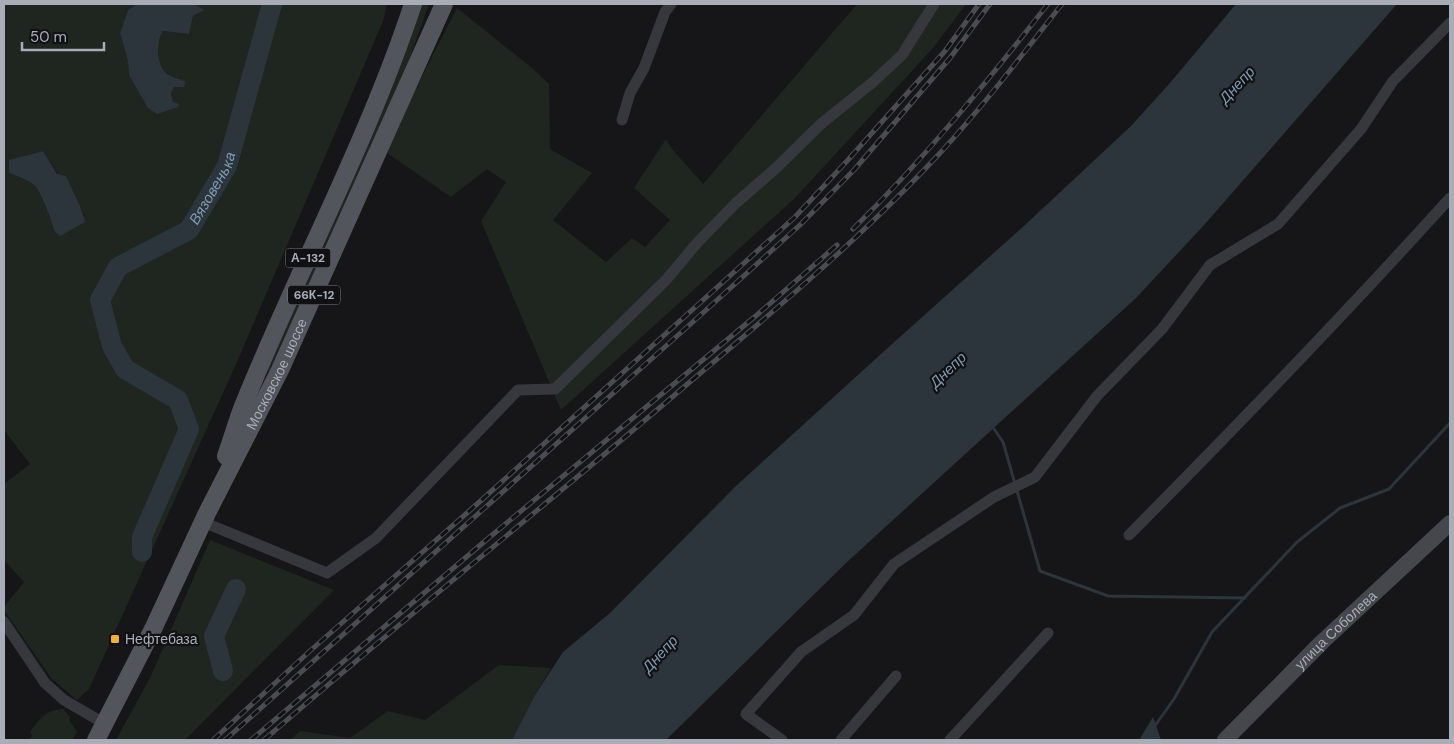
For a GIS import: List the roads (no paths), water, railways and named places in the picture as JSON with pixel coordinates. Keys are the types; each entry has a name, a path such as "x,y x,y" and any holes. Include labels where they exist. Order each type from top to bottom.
{"main road":[{"name":"А-132","path":"205,518 245,400 377,100 413,4"},
{"path":"414,72 435,4"},
{"name":"Московское шоссе","path":"96,740 154,627 205,518 280,370 444,4"}],"street":[{"path":"622,120 630,94 644,68 671,4"},
{"path":"205,518 327,573 376,538 518,390 555,388 666,280 697,243 736,202 775,169 822,123 873,82 902,55 934,4"},
{"path":"782,740 746,714 801,652 854,615 894,564 994,497 1035,477 1097,396 1162,329 1210,265 1278,224 1361,130 1393,81 1450,23"},
{"path":"1129,535 1362,296 1450,198"},
{"name":"улица Соболева","path":"1225,740 1322,642 1450,523"},
{"path":"4,622 45,684 64,700 105,724"},
{"path":"950,740 1048,633"},
{"path":"841,740 896,676"}],"water":[{"path":"137,4 194,4 204,10 193,16 189,34 163,31 158,46 160,64 170,76 185,81 184,87 174,87 171,93 173,102 179,104 178,107 157,114 148,108 129,75 128,61 120,33 128,10"},
{"name":"Днепр","path":"1236,4 1397,4 1205,224 1136,298 846,563 666,740 512,740 535,695 563,652 610,613 737,485 1026,224 1131,126 1170,83"},
{"path":"43,151 57,174 66,176 85,222 60,236 54,231 41,195 35,186 9,173 9,160"},
{"path":"1153,717 1161,740 1139,740"}],"waterway":[{"name":"Вязовенька","path":"142,552 142,537 189,429 178,400 125,369 112,346 100,300 118,267 189,230 227,166 272,4"},
{"path":"1154,727 1174,699 1212,632 1297,542 1340,508 1389,489 1450,423"},
{"path":"992,426 1003,442 1040,571 1108,596 1245,598"},
{"name":"Вязовенька","path":"223,671 214,636 236,589"}],"railway":[{"path":"213,740 795,217 945,51 979,4"},
{"path":"225,740 800,225 854,170 950,58 990,4"},
{"path":"853,229 954,120 1048,4"},
{"path":"264,740 370,649 724,354 851,242 912,183 957,134 1062,4"},
{"path":"251,740 491,536 758,314 837,245"}],"place":[{"name":"Нефтебаза","path":"115,639"}]}
